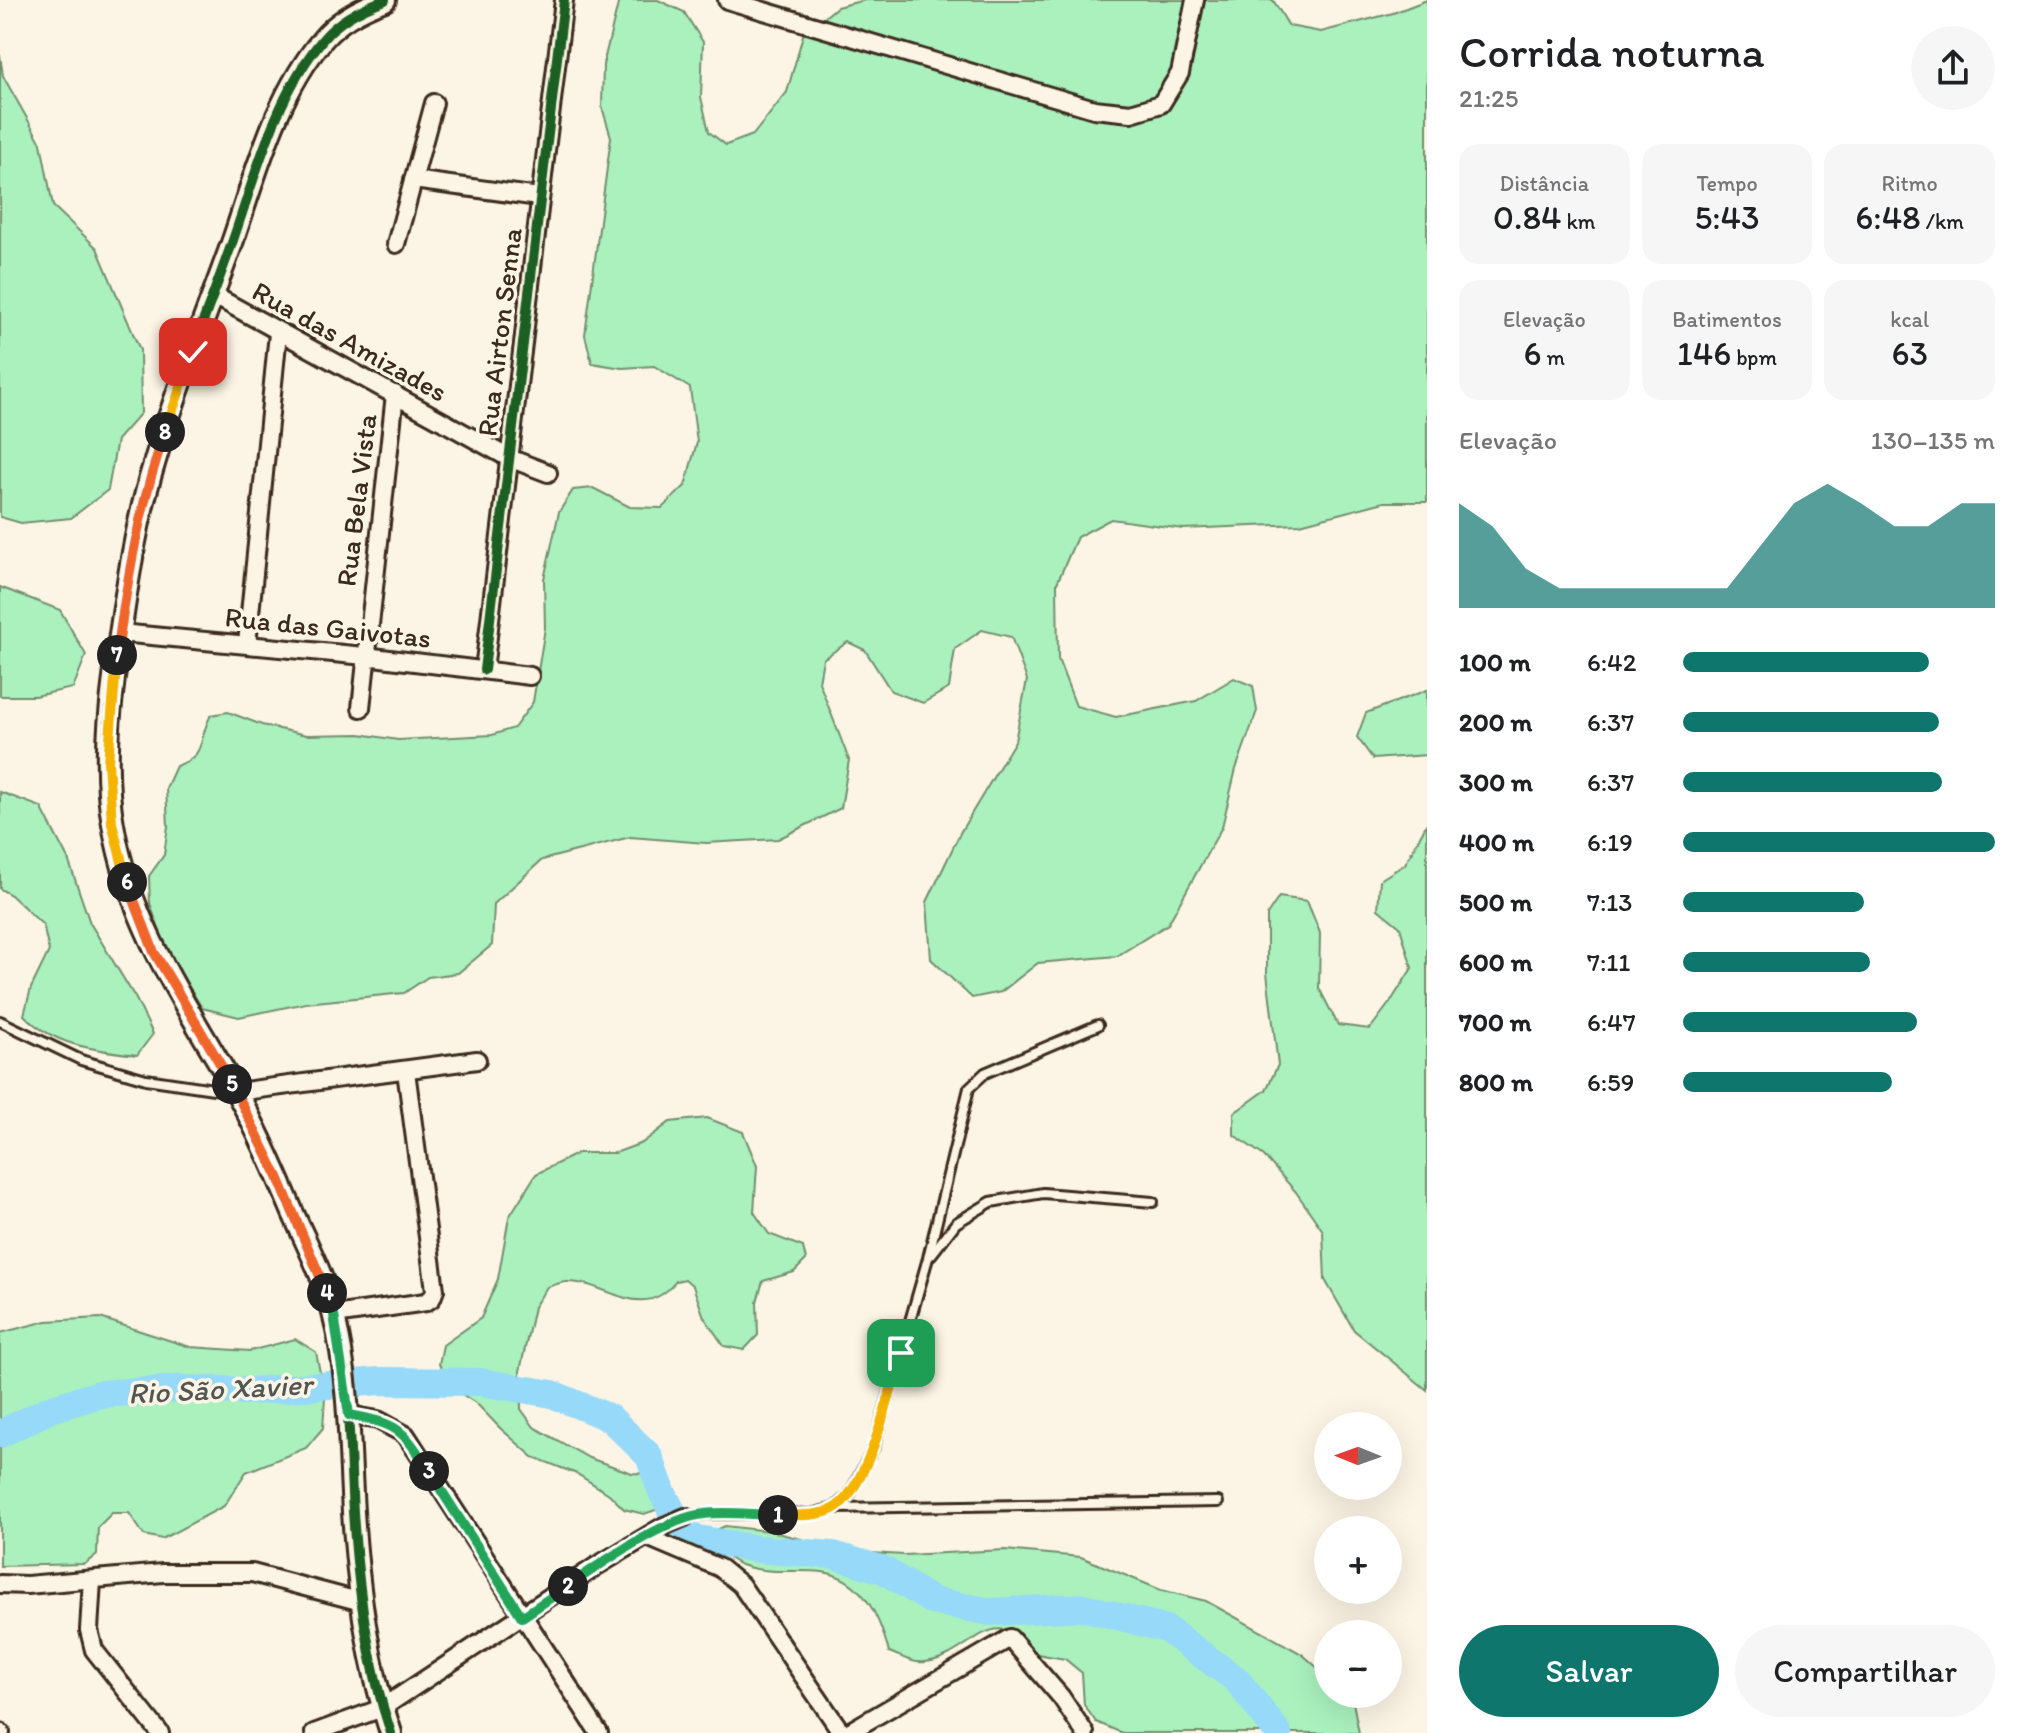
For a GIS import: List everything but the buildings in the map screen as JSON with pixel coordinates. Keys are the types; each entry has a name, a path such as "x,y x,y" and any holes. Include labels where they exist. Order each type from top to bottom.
{"street":[{"path":"385,0 360,9 326,35 298,72 271,132 153,465 132,559 120,633 112,693 108,762 112,823 129,889 154,952 237,1092 320,1272 334,1315 348,1406 353,1515 362,1602 369,1653 391,1733"},
{"name":"Rua Airton Senna","path":"484,670 564,0"},
{"path":"727,0 1094,109 1131,113 1161,104 1180,73 1195,0"},
{"path":"396,244 434,103"},
{"path":"413,180 539,197"},
{"name":"Rua das Amizades","path":"213,295 509,458 548,473"},
{"path":"247,644 278,333"},
{"name":"Rua Bela Vista","path":"361,708 395,394"},
{"name":"Rua das Gaivotas","path":"120,633 365,656 530,676"},
{"path":"237,1092 477,1060"},
{"path":"334,1315 426,1302 435,1290 406,1071"},
{"path":"348,1406 406,1435 599,1733"},
{"path":"314,1733 382,1708 595,1567 685,1517"},
{"path":"647,1537 720,1568 741,1585 845,1733 1010,1638 1061,1697 1085,1733"},
{"path":"0,1584 163,1573 252,1573 362,1602"},
{"path":"92,1580 89,1630 94,1650 160,1733"}],"lane":[{"path":"0,1021 81,1060 107,1068 146,1079 237,1092"},
{"path":"834,1508 850,1494 874,1447 928,1258 969,1088 985,1073 1098,1025"},
{"path":"928,1258 956,1223 991,1202 1043,1193 1153,1202"},
{"path":"685,1517 706,1514 811,1514 834,1508 1218,1502"}],"green space":[{"path":"619,0 658,0 684,12 703,42 701,97 709,132 726,145 753,135 787,92 803,35 837,7 865,0 1273,0 1289,26 1321,32 1393,13 1427,0 1427,502 1384,502 1300,524 1183,529 1111,519 1077,537 1057,583 1058,659 1076,706 1116,717 1196,701 1234,678 1253,686 1257,711 1236,769 1222,827 1168,924 1117,956 1038,963 1001,992 972,998 931,959 927,902 961,831 1015,741 1027,680 1011,637 982,630 955,649 949,688 923,703 891,691 865,650 848,642 823,659 819,682 849,760 841,808 778,839 706,843 630,837 542,860 494,904 492,945 458,973 428,977 404,993 306,1003 239,1017 202,1008 166,950 150,903 149,876 164,855 168,826 166,788 176,766 197,752 211,715 228,712 262,725 306,735 360,734 398,740 492,735 514,728 533,702 545,628 544,579 559,512 573,490 593,488 630,507 662,508 685,486 697,442 690,388 654,366 622,368 592,363 585,335 611,137 602,107 603,65"},
{"path":"0,55 3,76 41,143 53,206 97,248 140,350 141,413 117,440 108,490 71,518 21,523 0,517"},
{"path":"0,587 60,610 86,655 73,688 35,696 0,696"},
{"path":"1427,690 1427,755 1373,759 1357,737 1366,713"},
{"path":"0,792 41,807 68,859 90,923 136,999 153,1034 137,1055 76,1045 48,1034 24,1015 31,988 49,951 43,925 11,895 0,889"},
{"path":"1427,823 1427,1390 1354,1330 1325,1280 1323,1231 1296,1192 1264,1156 1234,1135 1234,1113 1266,1090 1278,1065 1267,973 1267,915 1279,897 1307,901 1320,933 1319,988 1338,1025 1370,1029 1412,968 1400,927 1378,909 1380,880 1405,864"},
{"path":"707,1118 743,1132 757,1166 754,1212 769,1234 803,1247 806,1260 794,1272 763,1281 757,1302 758,1335 744,1350 724,1346 704,1317 693,1286 685,1279 676,1281 663,1294 637,1300 581,1283 564,1282 547,1287 534,1307 520,1371 521,1409 534,1427 589,1458 632,1473 665,1475 673,1484 672,1496 659,1509 644,1514 624,1509 609,1494 577,1474 533,1457 477,1404 452,1388 439,1364 443,1345 481,1318 498,1279 509,1217 536,1174 578,1153 615,1153 642,1143 670,1122"},
{"path":"100,1318 190,1347 250,1351 295,1339 316,1352 325,1398 323,1428 306,1448 246,1472 224,1506 162,1539 144,1535 129,1513 112,1513 98,1527 97,1554 85,1564 0,1566 0,1333 47,1321"},
{"path":"725,1526 769,1531 854,1552 904,1555 1005,1550 1081,1557 1161,1590 1206,1601 1302,1654 1314,1665 1314,1708 1354,1708 1359,1733 1122,1733 1096,1722 1084,1705 1082,1673 1065,1659 1037,1654 1021,1637 1007,1630 982,1634 942,1658 912,1661 889,1652 874,1612 859,1590 848,1582 822,1572 772,1571 741,1565 715,1548 714,1531"}],"waterway":[{"name":"Rio São Xavier","path":"0,1434 50,1409 100,1394 178,1389 251,1391 381,1381 480,1382 552,1394 610,1418 649,1456 662,1492 681,1529 698,1539 757,1549 833,1555 884,1570 932,1601 991,1612 1083,1607 1166,1629 1237,1680 1278,1733"}],"cycle path":[{"path":"385,0 351,15 323,39 292,85 268,136 147,487 120,632 108,762 110,804 121,860 145,928 257,1132 331,1304 346,1390 361,1596 370,1652 391,1733"},
{"path":"484,670 564,0"}],"route":[{"path":"193,352 153,465 132,559 112,693 108,762 112,823 129,889 154,952 237,1092 320,1272 334,1315 349,1415 378,1420 406,1435 522,1617 595,1567 685,1517 706,1514 811,1514 834,1508 850,1494 874,1447 901,1353"}]}
